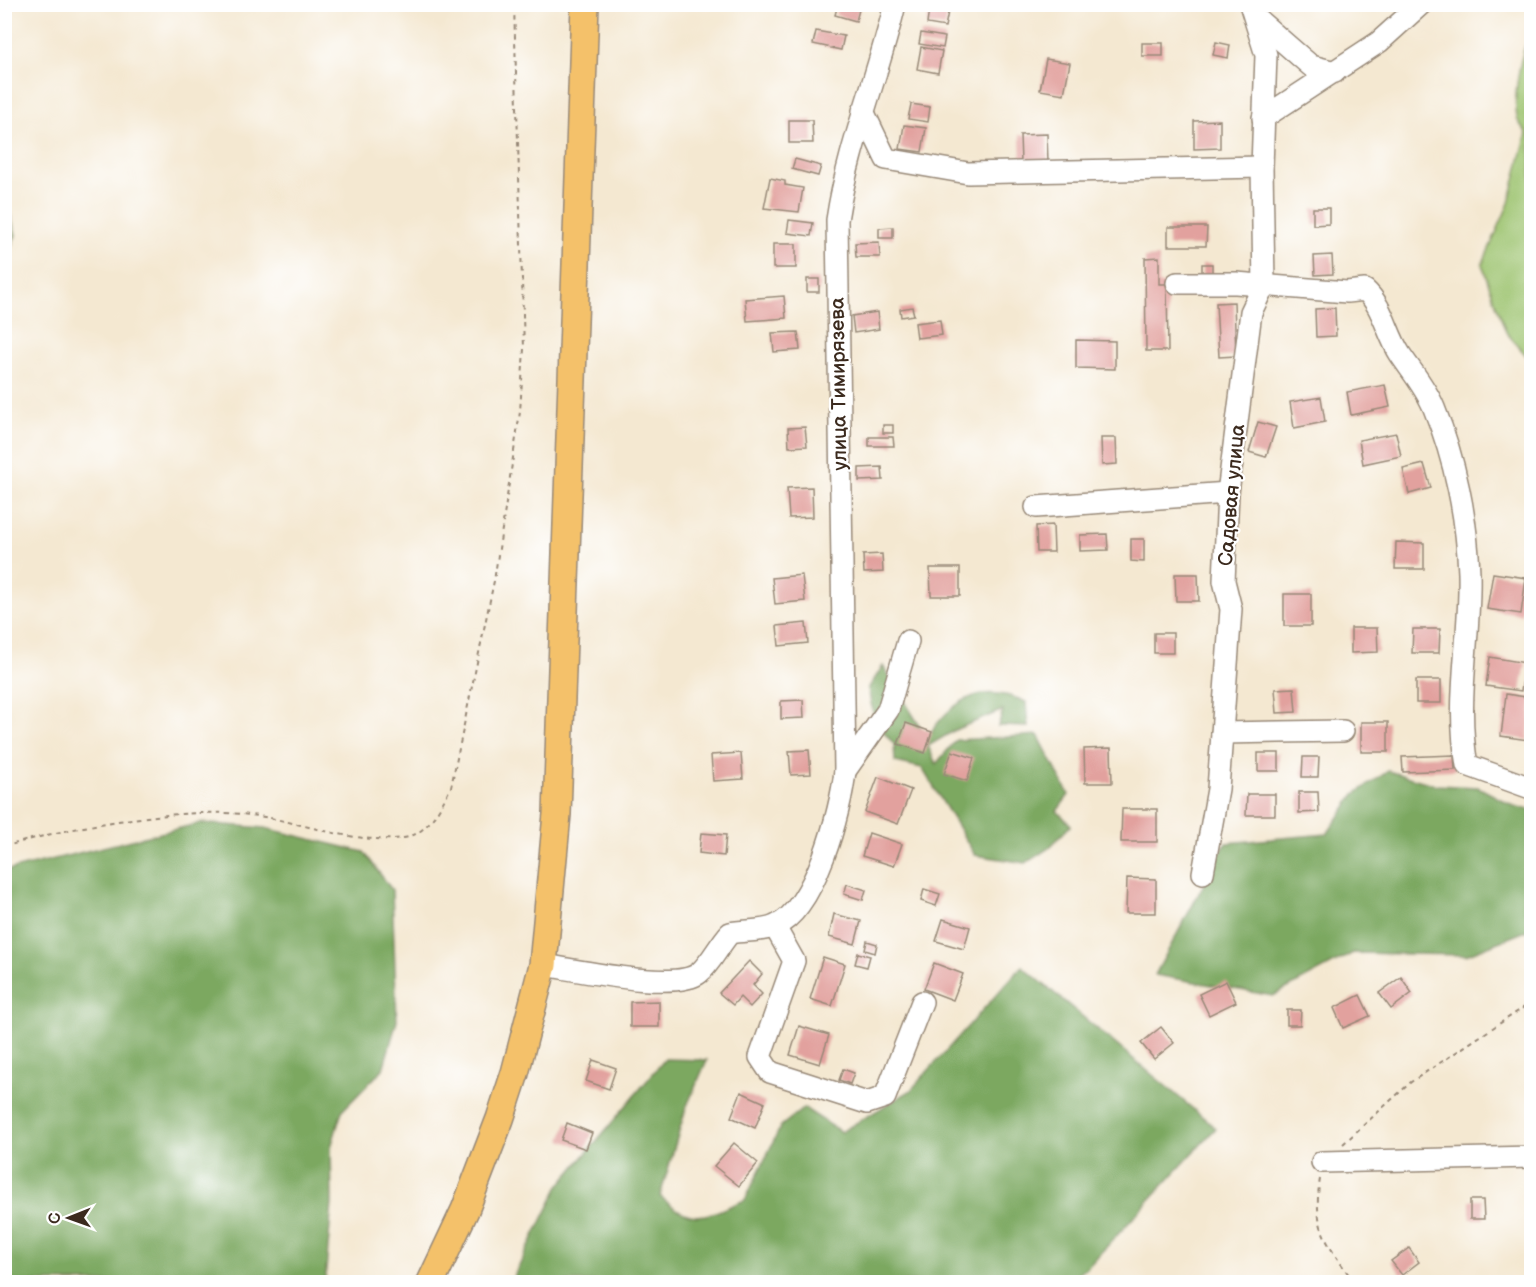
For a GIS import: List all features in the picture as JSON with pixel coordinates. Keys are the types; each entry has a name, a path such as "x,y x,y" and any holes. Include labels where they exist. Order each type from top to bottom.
{"main road":[{"path":"431,1282 465,1210 500,1119 515,1073 543,965 558,814 585,4"}],"street":[{"name":"улица Тимирязева","path":"775,927 788,917 801,902 816,875 830,840 843,792 837,220 844,175 895,4"},
{"path":"1263,118 1379,42 1421,4"},
{"name":"Садовая улица","path":"1253,11 1311,66 1335,72"},
{"name":"Садовая улица","path":"1203,873 1218,789 1231,609 1224,581 1228,493 1251,312 1264,285 1262,167 1266,55 1253,11"},
{"path":"863,111 886,159 968,173 1262,167"},
{"path":"1177,283 1264,285 1347,292 1365,290 1372,296 1390,335 1434,407 1452,461 1463,513 1469,574 1464,659 1467,765 1528,787"},
{"path":"1036,507 1228,493"},
{"path":"844,771 888,710 908,641"},
{"path":"1222,733 1343,731"},
{"path":"543,965 646,981 685,979 698,974 730,933 775,927 794,961 760,1057 770,1072 867,1103 885,1096 922,1002"},
{"path":"1322,1162 1532,1157"}],"path":[{"path":"4,847 44,834 195,813 250,814 367,838 405,838 420,830 437,814 451,787 492,592 520,412 524,349 514,4"},
{"path":"1354,1282 1323,1238 1317,1198 1322,1162 1411,1082 1532,1002"}],"green space":[{"path":"1531,33 1531,361 1506,332 1482,265 1509,203 1527,133 1517,119 1516,97 1521,62"},
{"path":"4,194 16,235 5,260 4,260"},
{"path":"883,666 927,738 947,713 957,704 969,698 981,694 995,694 1010,696 1026,702 1028,727 998,726 1003,710 957,729 928,746 936,764 956,740 1038,735 1069,795 1057,811 1071,825 1049,848 1026,863 975,855 922,768 895,762 894,744 875,722 868,689"},
{"path":"1388,771 1436,785 1478,787 1514,806 1531,810 1531,929 1466,955 1353,953 1273,996 1155,975 1226,843 1327,834 1355,794"},
{"path":"201,823 265,828 364,852 392,890 397,1021 383,1069 342,1111 331,1147 332,1203 325,1282 5,1282 5,871"},
{"path":"1022,966 1216,1128 1086,1269 1063,1282 511,1282 559,1186 665,1059 707,1060 686,1108 660,1196 683,1212 701,1216 710,1214 745,1200 781,1126 804,1108 841,1132 910,1091"}],"building":[{"path":"838,4 860,6 856,21 835,15"},
{"path":"1141,4 1162,4 1162,8 1142,10"},
{"path":"929,9 948,12 945,27 927,24"},
{"path":"816,31 844,36 841,50 813,44"},
{"path":"921,33 945,37 943,48 919,44"},
{"path":"1216,42 1230,45 1228,58 1213,55"},
{"path":"1142,43 1163,43 1163,56 1142,56"},
{"path":"921,47 942,51 938,73 917,69"},
{"path":"1046,59 1070,63 1064,94 1040,90"},
{"path":"911,104 930,107 928,122 908,119"},
{"path":"789,120 812,120 813,143 789,143"},
{"path":"1220,120 1220,148 1194,149 1194,121"},
{"path":"904,125 926,128 922,152 900,149"},
{"path":"1047,134 1048,162 1021,163 1020,135"},
{"path":"795,159 821,166 818,176 792,169"},
{"path":"770,178 785,181 785,185 803,188 799,212 764,208"},
{"path":"1313,208 1329,208 1329,224 1313,225"},
{"path":"789,220 813,223 811,236 787,233"},
{"path":"893,227 893,238 879,238 879,228"},
{"path":"1168,227 1207,227 1206,246 1168,246"},
{"path":"879,242 880,257 856,257 855,243"},
{"path":"773,244 796,244 796,268 773,268"},
{"path":"1332,255 1333,274 1315,275 1314,256"},
{"path":"1159,257 1159,284 1167,284 1168,351 1146,351 1145,258"},
{"path":"1202,264 1212,264 1212,285 1202,285"},
{"path":"807,279 819,279 819,292 807,292"},
{"path":"784,296 786,318 747,321 745,299"},
{"path":"1234,302 1236,356 1219,357 1216,303"},
{"path":"912,307 914,315 901,317 900,309"},
{"path":"1335,308 1336,336 1316,337 1315,309"},
{"path":"877,312 879,329 854,333 852,316"},
{"path":"940,320 942,335 917,338 915,323"},
{"path":"798,332 800,350 774,352 772,333"},
{"path":"1076,340 1115,341 1115,369 1076,368"},
{"path":"1385,385 1390,407 1351,415 1347,392"},
{"path":"1321,397 1325,422 1294,428 1290,402"},
{"path":"1258,422 1276,427 1266,457 1249,452"},
{"path":"883,425 893,425 893,433 883,433"},
{"path":"805,427 807,446 789,447 788,428"},
{"path":"1396,433 1401,456 1363,464 1359,440"},
{"path":"869,437 893,437 894,446 869,446"},
{"path":"1101,438 1116,438 1117,464 1102,465"},
{"path":"1424,464 1431,488 1409,494 1403,469"},
{"path":"882,467 883,480 859,481 859,468"},
{"path":"812,487 813,517 789,518 787,488"},
{"path":"1053,525 1054,552 1037,552 1036,526"},
{"path":"1107,534 1108,550 1080,551 1080,535"},
{"path":"1131,539 1144,539 1144,562 1131,561"},
{"path":"1396,542 1424,543 1424,569 1395,569"},
{"path":"882,554 883,572 864,573 863,555"},
{"path":"930,568 960,568 960,596 931,596"},
{"path":"1493,573 1526,578 1521,614 1487,609"},
{"path":"1175,574 1198,574 1199,601 1176,601"},
{"path":"802,575 805,601 775,604 772,578"},
{"path":"1284,594 1311,594 1311,626 1284,626"},
{"path":"806,623 808,643 779,646 777,626"},
{"path":"1351,628 1377,628 1378,652 1351,653"},
{"path":"1413,629 1440,629 1439,653 1412,653"},
{"path":"1154,633 1173,633 1173,653 1154,653"},
{"path":"1490,657 1526,663 1521,691 1486,686"},
{"path":"1416,680 1441,680 1441,703 1416,703"},
{"path":"1294,688 1296,712 1277,713 1275,689"},
{"path":"1506,694 1532,698 1528,740 1501,736"},
{"path":"803,700 804,718 781,719 781,701"},
{"path":"1361,722 1388,722 1388,752 1361,752"},
{"path":"906,723 932,732 925,753 898,744"},
{"path":"1111,748 1112,783 1085,783 1084,749"},
{"path":"809,750 811,774 791,775 789,751"},
{"path":"952,751 974,758 967,781 944,774"},
{"path":"741,753 743,779 713,781 711,755"},
{"path":"1258,753 1279,753 1279,771 1258,771"},
{"path":"1454,755 1455,770 1403,772 1402,757"},
{"path":"1303,757 1319,757 1318,777 1302,777"},
{"path":"878,777 911,790 898,824 865,812"},
{"path":"1299,792 1318,792 1319,812 1299,813"},
{"path":"1247,794 1275,794 1275,815 1246,815"},
{"path":"1122,809 1157,809 1157,842 1121,842"},
{"path":"701,833 726,835 724,856 699,853"},
{"path":"869,833 902,844 894,866 862,856"},
{"path":"1127,878 1156,879 1156,913 1126,913"},
{"path":"847,884 866,890 863,900 844,894"},
{"path":"924,889 940,894 936,906 921,901"},
{"path":"834,914 861,921 855,944 829,937"},
{"path":"943,919 970,927 964,949 936,941"},
{"path":"867,941 877,944 875,953 865,950"},
{"path":"858,953 870,956 867,967 855,964"},
{"path":"823,957 845,964 832,1006 810,999"},
{"path":"749,961 762,974 753,985 762,994 750,1007 740,997 733,1005 719,993"},
{"path":"934,963 963,974 953,1000 924,989"},
{"path":"1401,977 1412,993 1391,1009 1379,993"},
{"path":"1226,981 1236,1002 1209,1015 1199,994"},
{"path":"1360,995 1370,1016 1343,1028 1334,1008"},
{"path":"659,1001 659,1027 630,1027 630,1002"},
{"path":"1287,1010 1301,1010 1300,1025 1287,1025"},
{"path":"799,1026 829,1035 820,1064 790,1055"},
{"path":"1161,1027 1174,1043 1154,1059 1141,1043"},
{"path":"593,1060 616,1068 609,1089 586,1081"},
{"path":"843,1069 854,1073 850,1084 839,1080"},
{"path":"741,1092 765,1103 755,1128 731,1117"},
{"path":"567,1123 592,1133 586,1149 561,1140"},
{"path":"734,1143 758,1163 739,1186 714,1166"},
{"path":"1470,1200 1483,1200 1484,1219 1470,1219"},
{"path":"1409,1248 1419,1262 1402,1275 1391,1261"}]}
